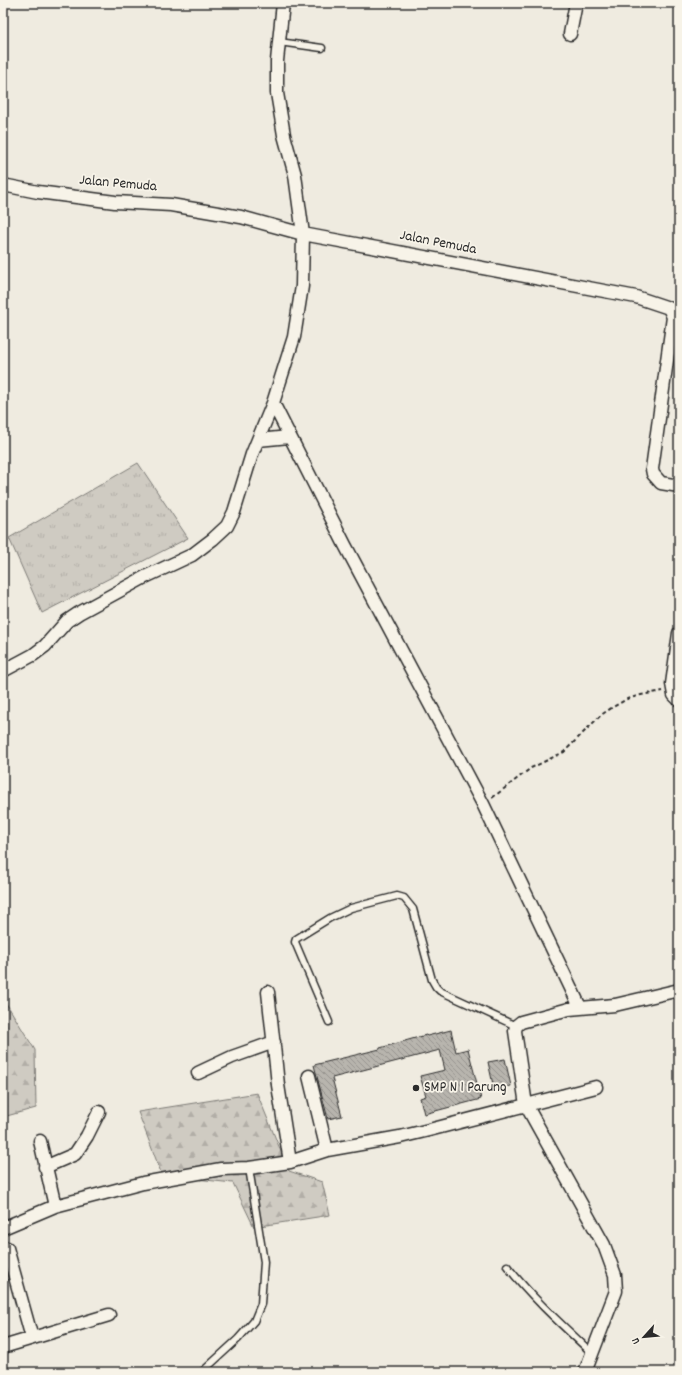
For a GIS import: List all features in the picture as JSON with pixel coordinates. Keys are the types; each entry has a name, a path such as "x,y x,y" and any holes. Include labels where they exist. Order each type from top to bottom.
{"street":[{"path":"3,671 33,655 45,646 67,621 79,613 145,577 192,555 214,539 227,526 234,512 250,460 273,403 297,324 303,281 303,234 295,175 284,135 277,93 279,42 283,3"},
{"path":"570,34 576,3"},
{"name":"Jalan Pemuda","path":"3,186 116,202 171,205 242,217 303,234 636,298 670,308 673,317 652,469 653,474 661,483 679,486"},
{"path":"273,403 289,437 483,804 580,1007"},
{"path":"258,440 289,437"},
{"path":"676,695 672,684 679,633"},
{"path":"585,1372 616,1291 615,1275 604,1245 526,1105 515,1031 516,1026 521,1022 569,1009 615,1005 679,990"},
{"path":"268,992 278,1085 290,1162"},
{"path":"198,1073 238,1055 274,1042"},
{"path":"309,1076 327,1150"},
{"path":"3,1228 55,1206 143,1183 221,1169 249,1168 290,1162 327,1150 400,1137 596,1087"},
{"path":"45,1167 75,1154 87,1136 99,1112"},
{"path":"40,1141 55,1206"},
{"path":"3,1249 7,1248 32,1338"},
{"path":"3,1347 109,1314"}],"lane":[{"path":"279,42 322,48"},
{"path":"329,1022 295,942 296,938 330,918 351,908 397,896 404,898 413,909 432,980 440,991 516,1026"},
{"path":"202,1372 238,1339 254,1321 261,1304 264,1262 249,1168"},
{"path":"508,1266 522,1285 592,1353"}],"path":[{"path":"483,804 507,788 531,768 564,752 601,715 612,707 641,694 676,695"}],"green space":[{"path":"138,463 188,538 42,613 9,538"},
{"path":"3,998 35,1050 36,1108 3,1117"},
{"path":"257,1093 289,1171 322,1182 330,1215 254,1227 233,1183 187,1178 165,1183 138,1112"}],"building":[{"path":"451,1030 456,1052 468,1049 481,1099 424,1114 420,1098 426,1096 420,1076 445,1070 440,1050 332,1078 342,1116 328,1119 314,1065 380,1049 426,1035"},
{"path":"505,1059 511,1086 494,1089 488,1062"}],"place":[{"name":"SMP N 1 Parung","path":"416,1088"}]}
